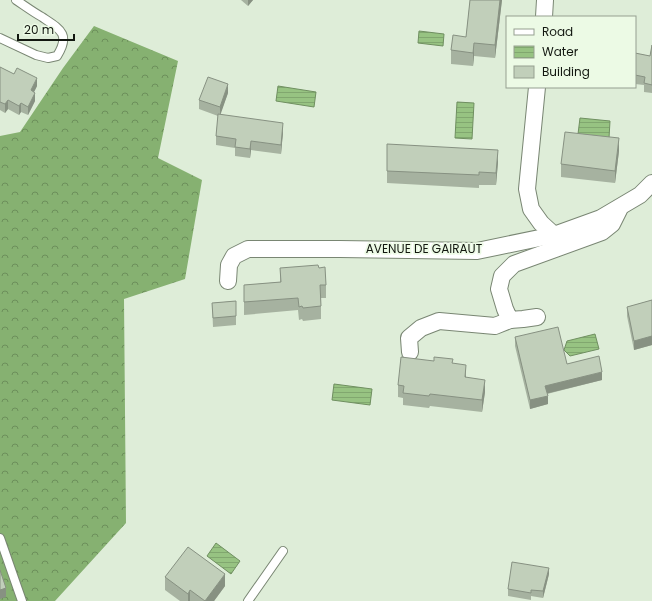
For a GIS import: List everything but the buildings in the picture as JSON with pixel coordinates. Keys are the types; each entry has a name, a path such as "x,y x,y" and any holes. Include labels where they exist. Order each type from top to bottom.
{"street":[{"path":"544,16 546,0"},
{"path":"537,88 527,189 531,208 541,223 554,235"},
{"name":"AVENUE DE GAIRAUT","path":"228,281 228,265 234,256 248,249 477,251 554,235 601,218 640,195 652,183"},
{"path":"510,320 499,289 502,276 514,264 602,232 612,224 622,206"},
{"path":"410,352 409,338 420,328 439,321 495,326 510,320 537,316"}],"lane":[{"path":"0,38 36,55 48,58 57,56 63,47 63,36 59,28 16,0"},
{"path":"0,538 22,601"},
{"path":"248,601 283,551"}],"green space":[{"path":"94,26 178,61 158,158 202,180 185,279 124,299 126,523 55,601 0,601 0,136 20,132 63,68"}],"water":[{"path":"419,31 444,34 443,46 418,43"},
{"path":"278,86 316,92 314,107 276,101"},
{"path":"457,102 474,103 472,139 455,138"},
{"path":"580,118 610,121 609,138 578,134"},
{"path":"595,334 599,349 570,356 564,350 567,341"},
{"path":"334,384 372,389 370,405 332,400"},
{"path":"216,543 240,561 231,574 207,556"}]}
